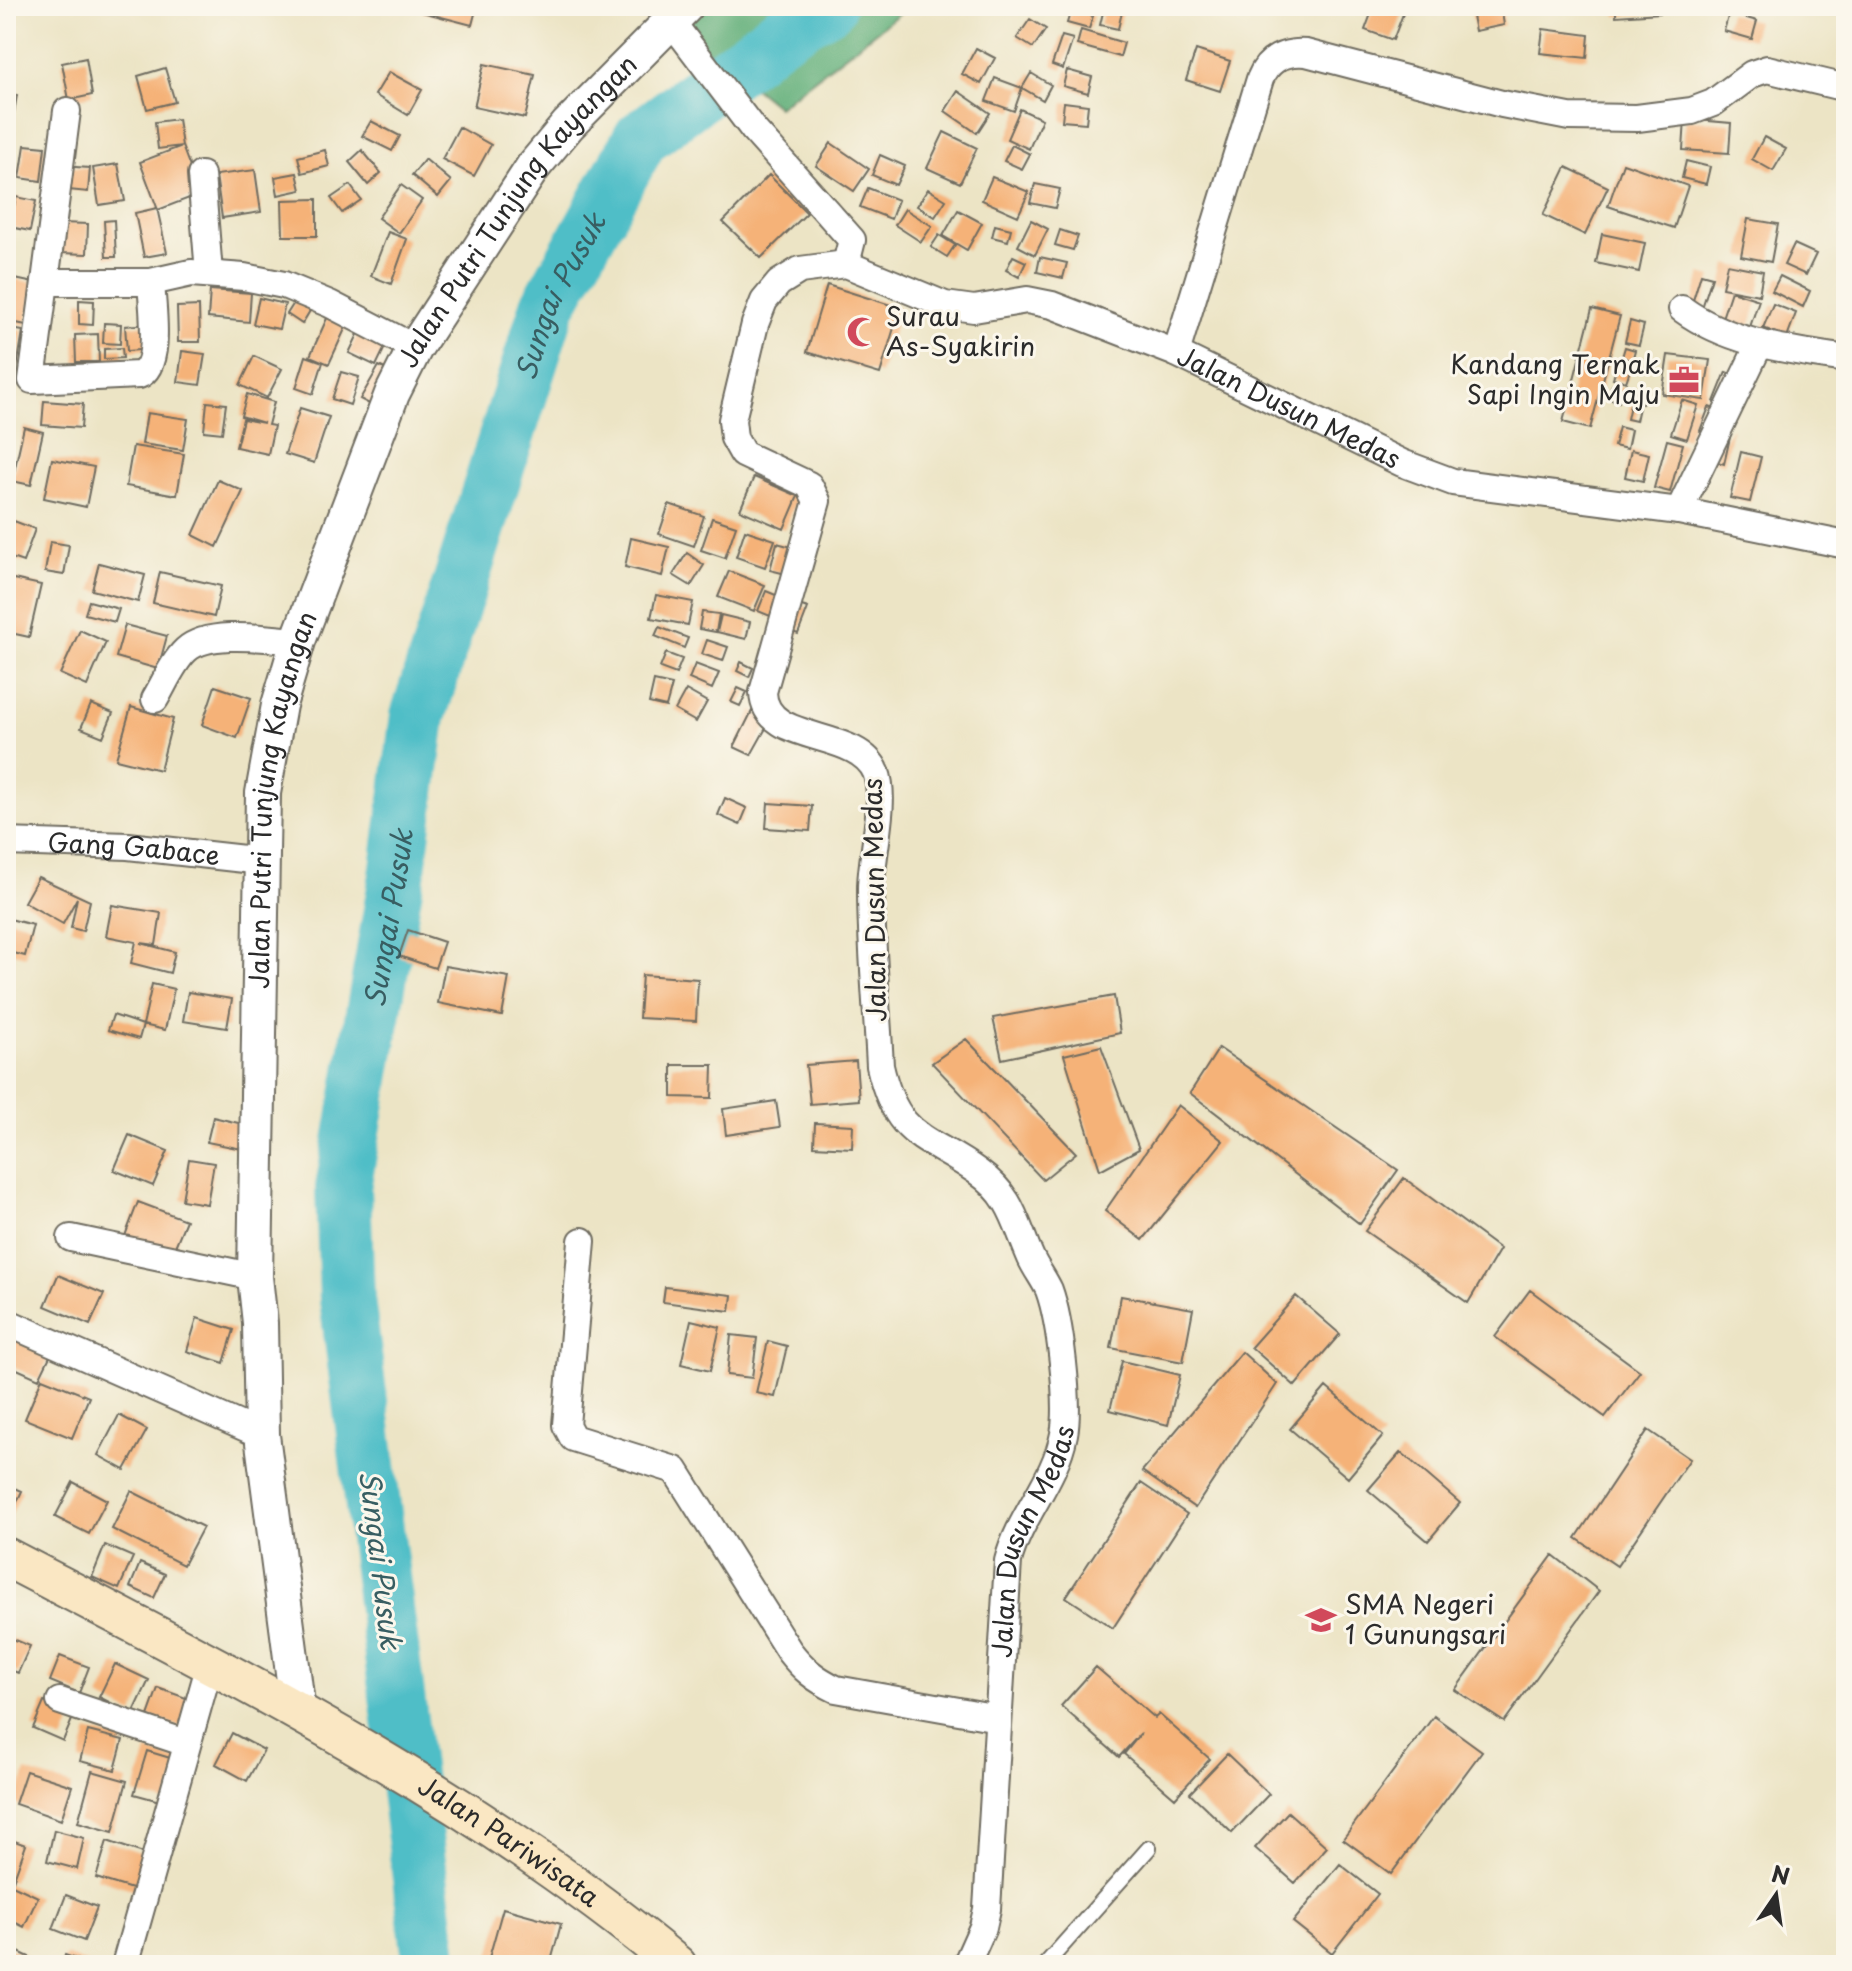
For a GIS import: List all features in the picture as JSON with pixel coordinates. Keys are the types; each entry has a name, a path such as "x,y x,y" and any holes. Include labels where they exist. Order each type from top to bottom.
{"main road":[{"name":"Jalan Pariwisata","path":"6,1557 298,1711 470,1814 597,1902 677,1965"}],"street":[{"path":"681,21 753,129 852,240 846,264"},
{"name":"Jalan Putri Tunjung Kayangan","path":"298,1711 262,1435 260,1323 255,1277 263,793 279,705 298,641 392,394 415,348 533,167 568,125 681,21"},
{"path":"1176,353 1260,79 1266,68 1281,56 1306,53 1535,112 1592,118 1637,118 1692,111 1713,103 1756,72 1767,69 1846,88"},
{"path":"67,111 32,380 147,371 153,358 151,282"},
{"path":"201,175 209,273"},
{"name":"Jalan Dusun Medas","path":"966,1965 983,1927 987,1909 1008,1561 1019,1528 1050,1475 1064,1434 1064,1376 1049,1291 1007,1201 982,1175 936,1149 909,1128 884,1085 880,1066 871,887 878,778 873,766 860,753 776,720 769,714 763,696 817,501 809,485 743,454 732,432 755,324 764,301 779,283 800,270 846,264 945,305 974,309 1014,301 1039,302 1176,353 1427,474 1479,486 1679,511 1846,545"},
{"path":"45,282 151,282 171,275 209,273 284,285 330,304 415,348"},
{"path":"1682,309 1723,333 1846,359"},
{"path":"1679,511 1760,343"},
{"path":"155,699 184,651 195,644 230,636 298,641"},
{"name":"Gang Gabace","path":"6,842 128,846 262,861"},
{"path":"71,1238 255,1277"},
{"path":"582,1241 566,1425 573,1438 675,1470 789,1651 804,1670 818,1680 836,1689 998,1718"},
{"path":"6,1322 262,1435"},
{"path":"125,1965 210,1664"},
{"path":"60,1701 186,1743"}],"lane":[{"path":"1045,1965 1149,1848"}],"green space":[{"path":"652,6 909,6 778,107"}],"building":[{"path":"423,6 477,6 472,25 422,12"},
{"path":"1374,6 1406,6 1393,40 1365,30"},
{"path":"1470,6 1501,6 1504,25 1475,31"},
{"path":"1616,6 1659,6 1660,13 1616,16"},
{"path":"1104,8 1122,12 1118,29 1100,25"},
{"path":"1071,10 1093,16 1089,29 1067,23"},
{"path":"1729,13 1757,21 1752,39 1724,31"},
{"path":"1030,19 1046,29 1033,48 1017,38"},
{"path":"1543,29 1589,35 1587,58 1540,53"},
{"path":"1081,30 1124,43 1120,57 1077,45"},
{"path":"1062,36 1073,39 1063,69 1052,65"},
{"path":"976,48 995,58 981,84 962,74"},
{"path":"1196,50 1230,61 1220,91 1186,80"},
{"path":"86,58 92,95 69,100 62,63"},
{"path":"484,64 535,75 525,118 474,107"},
{"path":"165,68 175,102 147,109 138,76"},
{"path":"1067,70 1092,77 1088,93 1063,86"},
{"path":"389,72 422,90 408,115 375,95"},
{"path":"1031,73 1051,85 1043,100 1022,88"},
{"path":"995,78 1022,88 1014,111 986,101"},
{"path":"958,91 990,113 977,133 945,111"},
{"path":"6,93 17,95 14,113 6,112"},
{"path":"1064,102 1088,105 1086,123 1062,121"},
{"path":"1020,109 1042,119 1029,149 1007,139"},
{"path":"178,119 182,146 158,149 155,122"},
{"path":"1685,119 1731,123 1729,153 1683,150"},
{"path":"371,121 400,136 392,151 362,136"},
{"path":"459,127 491,145 474,176 442,159"},
{"path":"944,132 977,148 960,183 927,168"},
{"path":"1764,137 1786,149 1773,171 1752,159"},
{"path":"831,143 869,169 854,191 816,166"},
{"path":"25,145 45,147 41,181 20,178"},
{"path":"1012,145 1030,154 1022,169 1004,161"},
{"path":"182,146 200,194 158,210 140,162"},
{"path":"325,150 329,166 302,173 298,157"},
{"path":"362,150 381,173 368,185 349,162"},
{"path":"880,155 905,166 896,185 872,175"},
{"path":"425,159 451,181 438,197 412,175"},
{"path":"1686,161 1710,167 1706,184 1682,178"},
{"path":"1623,163 1688,186 1674,228 1608,206"},
{"path":"118,164 125,201 99,205 93,168"},
{"path":"60,166 90,168 88,192 59,189"},
{"path":"1566,167 1608,187 1585,235 1543,215"},
{"path":"255,170 261,212 222,218 216,175"},
{"path":"297,173 301,190 278,195 275,177"},
{"path":"769,175 807,213 761,258 723,222"},
{"path":"992,177 1029,192 1018,216 982,200"},
{"path":"1035,184 1060,189 1055,208 1030,203"},
{"path":"350,185 361,200 342,213 331,198"},
{"path":"401,185 422,200 399,233 378,218"},
{"path":"868,188 898,200 891,219 860,207"},
{"path":"928,189 946,200 935,217 917,206"},
{"path":"6,191 12,192 7,211 6,211"},
{"path":"16,197 36,201 30,231 10,227"},
{"path":"317,199 317,236 283,236 282,200"},
{"path":"157,208 167,253 144,257 135,213"},
{"path":"905,209 932,226 921,242 895,225"},
{"path":"958,210 982,223 967,250 943,236"},
{"path":"1748,219 1778,224 1771,262 1741,256"},
{"path":"114,220 116,257 106,257 104,221"},
{"path":"1031,220 1048,229 1035,255 1018,246"},
{"path":"60,223 88,224 87,254 60,253"},
{"path":"995,225 1011,229 1008,241 992,237"},
{"path":"1060,230 1078,236 1073,250 1055,245"},
{"path":"388,232 407,239 391,284 371,276"},
{"path":"1602,234 1645,243 1639,272 1596,263"},
{"path":"939,235 955,245 947,257 931,247"},
{"path":"1794,244 1816,254 1806,275 1784,265"},
{"path":"1013,256 1026,262 1019,277 1006,270"},
{"path":"1040,257 1067,263 1063,278 1037,272"},
{"path":"1727,264 1763,271 1759,295 1722,288"},
{"path":"1701,274 1712,277 1701,311 1691,307"},
{"path":"1780,276 1810,291 1803,307 1772,291"},
{"path":"15,279 34,283 26,325 7,321"},
{"path":"827,285 900,308 880,374 807,352"},
{"path":"210,290 251,293 249,322 208,318"},
{"path":"1731,291 1759,300 1749,330 1721,321"},
{"path":"299,295 314,304 302,324 287,314"},
{"path":"259,298 285,304 279,329 253,324"},
{"path":"79,300 94,301 93,325 79,324"},
{"path":"1773,304 1796,313 1787,337 1763,328"},
{"path":"199,306 200,342 178,342 177,307"},
{"path":"332,307 351,316 329,364 310,356"},
{"path":"1592,309 1620,316 1590,429 1563,422"},
{"path":"1630,321 1644,325 1639,345 1625,342"},
{"path":"104,323 121,324 120,344 103,343"},
{"path":"149,324 151,349 127,351 125,326"},
{"path":"6,328 23,331 16,374 6,372"},
{"path":"361,328 388,341 376,366 349,353"},
{"path":"98,334 99,362 76,362 75,335"},
{"path":"1625,347 1635,350 1632,361 1622,357"},
{"path":"122,348 123,358 104,359 104,349"},
{"path":"182,351 205,354 200,385 178,382"},
{"path":"1668,355 1710,360 1704,400 1662,394"},
{"path":"254,356 282,369 267,398 240,385"},
{"path":"306,356 323,362 313,394 296,388"},
{"path":"1618,362 1631,367 1626,382 1613,378"},
{"path":"379,366 392,373 373,406 360,399"},
{"path":"341,372 359,377 350,405 332,399"},
{"path":"1726,372 1743,379 1732,409 1714,402"},
{"path":"1612,385 1623,389 1619,402 1608,398"},
{"path":"1633,391 1645,394 1642,404 1631,401"},
{"path":"247,394 274,402 268,425 274,426 268,454 236,447 243,419 264,423 241,416"},
{"path":"1682,400 1698,405 1687,439 1671,434"},
{"path":"44,401 83,404 81,428 42,425"},
{"path":"207,402 226,404 222,433 204,431"},
{"path":"1630,405 1639,407 1636,421 1627,419"},
{"path":"1709,407 1718,410 1709,434 1700,431"},
{"path":"300,408 329,417 314,463 285,454"},
{"path":"147,413 188,419 183,450 142,444"},
{"path":"1733,424 1724,464 1714,461"},
{"path":"24,427 43,432 31,485 12,481"},
{"path":"1619,427 1631,430 1627,449 1614,446"},
{"path":"1667,440 1683,444 1670,492 1654,488"},
{"path":"133,446 184,454 177,495 126,486"},
{"path":"1631,450 1649,454 1643,481 1625,477"},
{"path":"1741,452 1761,457 1750,502 1730,498"},
{"path":"52,459 94,467 86,507 44,498"},
{"path":"754,477 798,496 784,529 740,510"},
{"path":"218,480 243,491 217,547 193,535"},
{"path":"6,491 11,491 10,521 6,521"},
{"path":"669,504 704,516 694,546 659,534"},
{"path":"712,518 736,526 725,558 701,550"},
{"path":"14,521 35,529 23,562 6,556"},
{"path":"745,530 775,540 765,567 736,557"},
{"path":"631,538 669,547 662,576 625,567"},
{"path":"50,542 69,545 64,575 45,572"},
{"path":"777,543 810,552 802,578 770,570"},
{"path":"687,553 704,565 691,586 673,575"},
{"path":"99,563 145,575 138,602 92,590"},
{"path":"729,571 765,585 754,611 718,597"},
{"path":"160,572 221,586 214,617 153,603"},
{"path":"9,578 41,585 29,637 6,632"},
{"path":"766,591 788,600 780,620 758,611"},
{"path":"656,595 693,602 688,625 651,618"},
{"path":"89,601 119,609 115,622 85,614"},
{"path":"795,604 808,608 798,634 784,629"},
{"path":"702,612 719,614 716,632 699,629"},
{"path":"721,615 750,622 746,639 717,632"},
{"path":"125,625 167,636 158,669 116,657"},
{"path":"659,627 688,638 684,648 655,636"},
{"path":"80,630 106,642 87,686 60,674"},
{"path":"707,640 728,647 723,661 702,654"},
{"path":"666,653 682,659 676,674 660,668"},
{"path":"741,662 753,668 749,677 737,671"},
{"path":"695,664 719,673 712,689 689,679"},
{"path":"654,681 672,685 666,707 649,703"},
{"path":"215,686 251,698 237,738 202,725"},
{"path":"738,688 747,692 740,706 731,702"},
{"path":"686,690 707,702 696,722 675,710"},
{"path":"91,704 113,713 103,737 81,728"},
{"path":"131,707 173,719 160,770 116,759"},
{"path":"752,711 770,721 751,755 734,747"},
{"path":"725,798 747,808 740,825 718,815"},
{"path":"768,803 812,806 810,831 766,828"},
{"path":"38,877 90,901 83,931 71,928 77,898 63,924 24,902"},
{"path":"112,905 161,913 156,945 141,943 175,952 170,973 131,963 136,942 106,936"},
{"path":"6,918 33,925 25,956 6,951"},
{"path":"408,930 444,942 435,968 399,956"},
{"path":"445,966 509,977 502,1016 438,1003"},
{"path":"642,975 698,979 696,1021 639,1018"},
{"path":"152,984 174,989 165,1030 143,1025"},
{"path":"188,992 232,999 227,1028 183,1021"},
{"path":"6,994 13,997 6,1015"},
{"path":"1114,996 1120,1033 1002,1059 993,1018"},
{"path":"113,1015 143,1025 139,1039 108,1030"},
{"path":"966,1039 1076,1153 1043,1180 932,1063"},
{"path":"1101,1046 1139,1149 1100,1170 1064,1055"},
{"path":"1219,1048 1398,1170 1360,1224 1190,1093"},
{"path":"856,1061 859,1100 810,1104 806,1065"},
{"path":"672,1065 713,1065 712,1098 672,1097"},
{"path":"776,1101 780,1127 726,1135 723,1109"},
{"path":"1178,1105 1223,1141 1143,1240 1105,1211"},
{"path":"213,1117 247,1125 242,1149 207,1142"},
{"path":"815,1123 853,1125 852,1148 814,1146"},
{"path":"129,1135 168,1151 153,1186 114,1170"},
{"path":"189,1159 214,1163 207,1204 182,1200"},
{"path":"1404,1178 1500,1249 1468,1303 1365,1231"},
{"path":"138,1202 186,1220 172,1254 125,1236"},
{"path":"58,1275 104,1294 90,1325 45,1306"},
{"path":"665,1287 732,1295 730,1311 663,1302"},
{"path":"1530,1290 1640,1371 1605,1417 1495,1337"},
{"path":"1121,1296 1193,1309 1183,1362 1111,1348"},
{"path":"1296,1296 1340,1334 1295,1386 1251,1347"},
{"path":"197,1318 234,1330 224,1363 187,1351"},
{"path":"691,1320 720,1327 710,1371 681,1364"},
{"path":"14,1332 53,1350 39,1379 6,1364 6,1351"},
{"path":"731,1335 757,1338 752,1378 727,1375"},
{"path":"768,1341 787,1346 775,1397 756,1393"},
{"path":"1242,1352 1277,1384 1195,1508 1142,1471"},
{"path":"1122,1361 1180,1375 1168,1425 1110,1410"},
{"path":"42,1378 89,1397 72,1438 25,1419"},
{"path":"1326,1387 1383,1436 1348,1478 1290,1429"},
{"path":"119,1415 147,1430 125,1470 98,1455"},
{"path":"1648,1430 1690,1459 1617,1566 1576,1538"},
{"path":"1401,1452 1460,1503 1428,1541 1368,1490"},
{"path":"73,1482 107,1500 89,1534 55,1517"},
{"path":"1141,1483 1187,1514 1113,1628 1066,1597"},
{"path":"6,1484 22,1491 6,1526"},
{"path":"131,1491 203,1527 183,1565 112,1529"},
{"path":"105,1545 133,1557 119,1589 92,1577"},
{"path":"1553,1555 1599,1591 1504,1722 1455,1690"},
{"path":"140,1563 165,1574 154,1598 130,1587"},
{"path":"6,1636 30,1646 18,1673 6,1668"},
{"path":"60,1656 89,1667 79,1693 50,1681"},
{"path":"115,1664 149,1680 133,1714 99,1697"},
{"path":"1096,1667 1155,1718 1159,1714 1210,1759 1175,1798 1124,1754 1141,1733 1119,1757 1061,1706"},
{"path":"158,1688 189,1699 180,1727 148,1716"},
{"path":"44,1702 74,1715 63,1741 33,1728"},
{"path":"1434,1716 1482,1751 1391,1874 1343,1839"},
{"path":"88,1731 123,1740 115,1770 80,1761"},
{"path":"232,1733 264,1750 247,1781 216,1764"},
{"path":"147,1751 180,1761 167,1803 134,1794"},
{"path":"1227,1754 1269,1794 1232,1833 1190,1793"},
{"path":"26,1771 72,1786 61,1820 15,1804"},
{"path":"92,1771 127,1781 113,1832 78,1822"},
{"path":"1288,1812 1327,1847 1295,1883 1255,1848"},
{"path":"54,1830 84,1838 77,1869 47,1861"},
{"path":"6,1838 26,1845 13,1881 6,1879"},
{"path":"107,1841 146,1854 135,1890 96,1878"},
{"path":"1340,1864 1378,1894 1332,1953 1293,1922"},
{"path":"6,1882 38,1897 24,1927 6,1918"},
{"path":"66,1895 97,1907 84,1941 53,1929"},
{"path":"503,1908 561,1924 550,1965 487,1965"},
{"path":"6,1946 46,1965 6,1965"},
{"path":"65,1955 93,1965 62,1965"}],"waterway":[{"name":"Sungai Pusuk","path":"431,1965 347,1299 343,1188 397,876 418,716 548,306 641,138 786,30 828,6"}],"place":[{"name":"Surau As-Syakirin","path":"862,332"},
{"name":"Kandang Ternak Sapi Ingin Maju","path":"1684,380"},
{"name":"SMA Negeri 1 Gunungsari","path":"1321,1620"}]}
